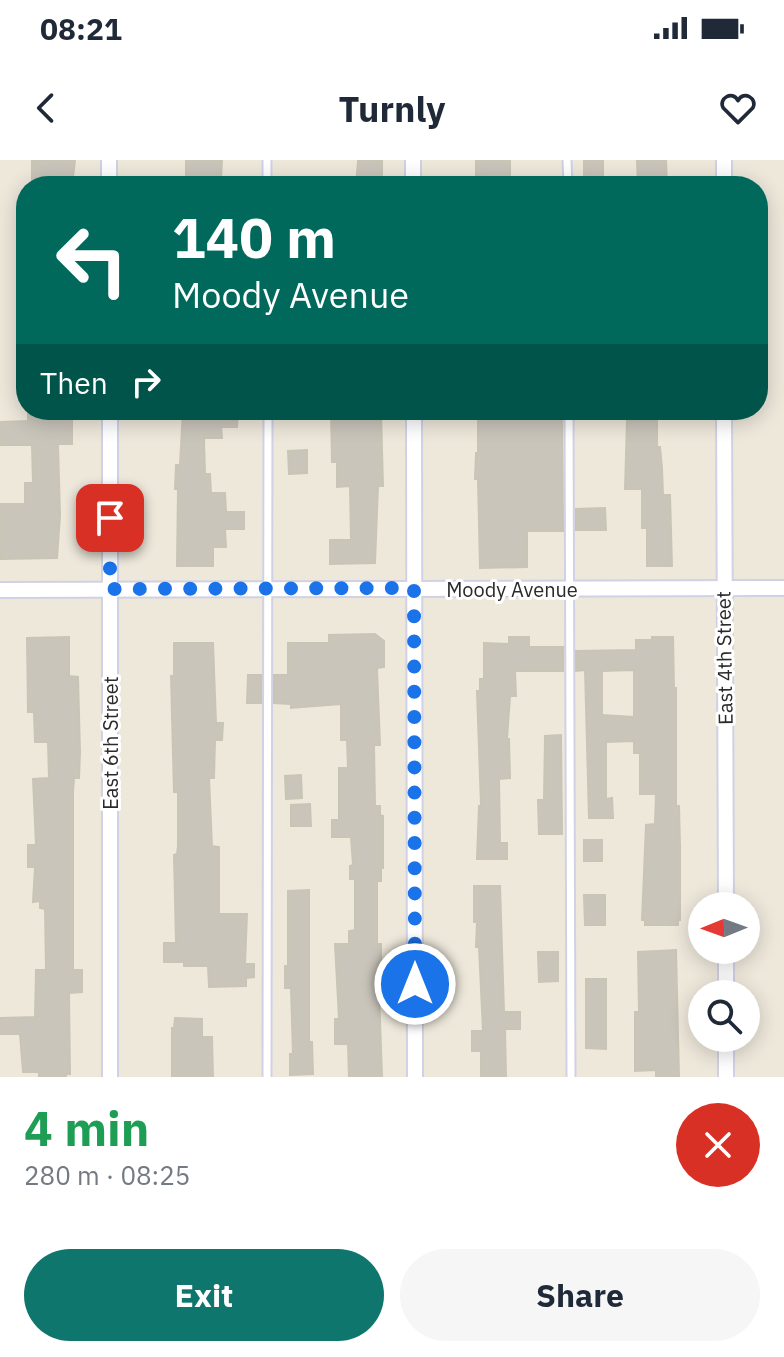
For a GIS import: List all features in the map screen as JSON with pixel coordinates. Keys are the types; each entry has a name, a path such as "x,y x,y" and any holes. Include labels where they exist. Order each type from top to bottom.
{"street":[{"name":"East 6th Street","path":"110,420 110,1077"},
{"path":"414,420 415,1077"},
{"name":"East 4th Street","path":"724,420 726,892"},
{"name":"Moody Avenue","path":"0,590 784,588"},
{"path":"726,1052 726,1077"}],"lane":[{"path":"267,1077 268,420"},
{"path":"569,420 571,1077"}],"building":[{"path":"32,160 75,160 73,176 32,176"},
{"path":"186,160 222,160 221,176 186,176"},
{"path":"476,160 510,160 510,176 476,176"},
{"path":"584,160 603,160 603,176 584,176"},
{"path":"637,160 666,160 667,176 638,176"},
{"path":"358,161 382,161 382,176 357,176"},
{"path":"72,420 72,444 58,444 60,516 57,558 0,559 0,504 25,504 25,483 33,483 32,445 0,445 0,422"},
{"path":"182,420 237,420 237,427 221,427 222,438 204,438 205,474 210,474 211,493 225,493 226,512 244,512 244,529 225,529 226,547 213,547 213,566 177,566 178,489 175,489 176,465 180,465"},
{"path":"331,420 381,420 383,486 378,486 375,563 330,564 330,540 351,540 350,486 337,487 337,462 332,462"},
{"path":"478,420 562,420 563,531 527,531 527,567 480,568 478,479 475,479"},
{"path":"627,420 657,420 663,495 670,495 672,566 647,566 647,528 642,528 642,489 625,489"},
{"path":"307,450 307,473 289,474 288,451"},
{"path":"605,508 606,530 576,530 576,509"},
{"path":"375,634 384,641 384,667 377,668 380,745 374,745 375,806 380,806 380,815 383,816 383,868 381,881 377,881 382,1077 349,1077 348,1044 335,1044 335,1019 339,1019 335,944 349,944 349,931 355,930 355,879 350,879 350,866 353,865 351,837 332,837 332,820 339,820 339,768 348,768 347,740 341,740 341,704 291,708 291,704 274,703 274,675 288,675 288,643 329,643 329,635"},
{"path":"69,637 69,676 78,677 80,752 79,778 74,778 73,793 73,970 82,970 82,992 69,993 70,1074 66,1077 39,1077 39,1072 23,1072 20,1034 0,1034 0,1018 35,1017 36,970 46,970 45,909 40,908 40,901 33,902 35,867 28,867 28,845 36,845 33,779 49,778 48,742 35,742 34,712 28,712 27,638"},
{"path":"509,637 529,637 529,647 563,647 563,671 515,671 516,696 510,696 507,739 510,778 499,779 500,843 507,843 507,859 477,859 481,806 477,691 480,691 480,679 484,679 484,643 509,644"},
{"path":"652,637 673,637 676,806 679,806 680,847 678,925 645,925 645,920 642,920 646,825 655,824 656,794 640,794 640,753 634,753 634,741 606,742 606,799 612,798 613,818 589,818 585,670 576,671 576,651 636,650 636,640 652,640","holes":["634,670 634,717 602,715 602,671"]},
{"path":"174,643 213,643 216,723 223,723 222,740 215,740 214,778 209,778 212,846 219,847 219,914 247,914 245,964 254,964 254,977 246,978 246,986 209,987 208,966 164,962 164,943 176,943 174,855 178,846 178,792 174,792 171,676 174,676"},
{"path":"248,675 261,675 261,703 247,703"},
{"path":"561,735 562,834 539,834 538,800 544,800 545,736"},
{"path":"301,775 302,798 286,799 285,776"},
{"path":"310,804 311,826 291,826 291,805"},
{"path":"584,840 602,840 602,861 584,861"},
{"path":"474,886 500,886 504,1012 520,1012 520,1029 505,1029 506,1077 481,1077 481,1051 472,1051 472,1031 483,1031"},
{"path":"309,890 309,1042 312,1042 313,1074 290,1075 290,1054 293,1054 291,988 285,988 288,891"},
{"path":"584,895 605,895 605,925 585,925"},
{"path":"676,950 679,1077 656,1077 656,1070 635,1071 635,1012 639,1012 638,952"},
{"path":"538,952 558,952 558,981 539,982"},
{"path":"586,979 606,979 606,1049 586,1048"},
{"path":"175,1018 202,1019 202,1037 212,1037 213,1077 172,1077 172,1028"}],"route":[{"path":"110,518 110,589 414,588 415,984"}]}
